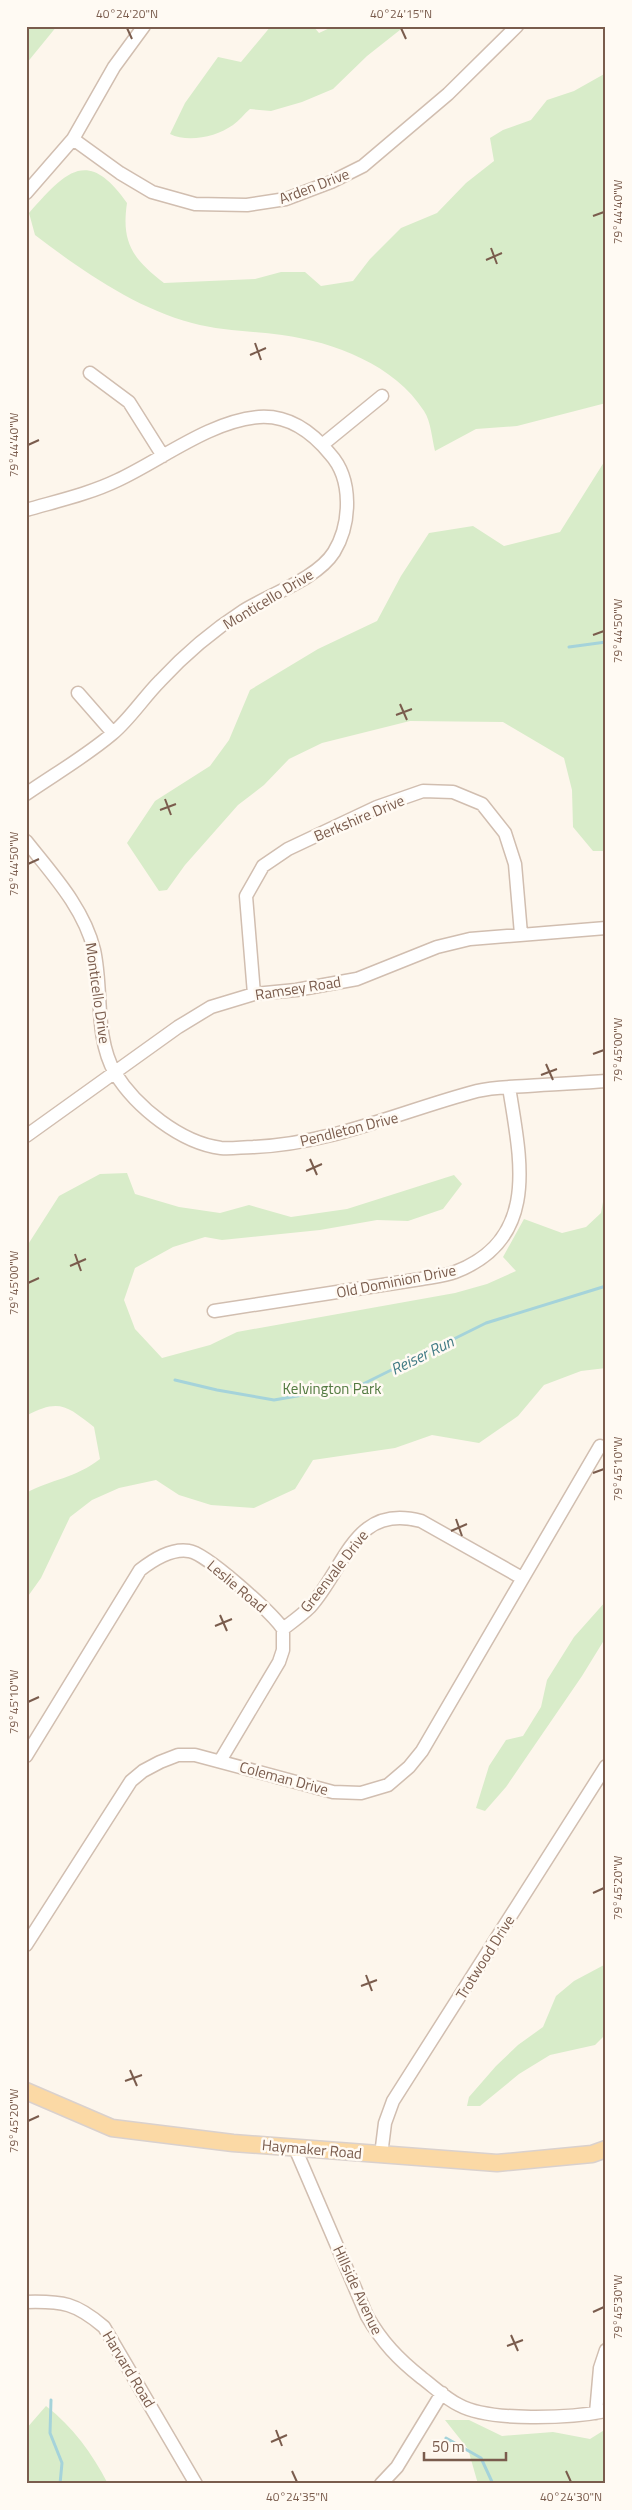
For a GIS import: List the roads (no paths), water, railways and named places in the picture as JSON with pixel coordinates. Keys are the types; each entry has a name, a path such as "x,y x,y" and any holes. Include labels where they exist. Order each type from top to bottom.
{"main road":[{"name":"Haymaker Road","path":"26,2091 112,2128 295,2148 497,2163 592,2154 606,2149"}],"street":[{"path":"26,193 73,139 114,67 144,26"},
{"name":"Arden Drive","path":"73,139 120,173 152,192 195,204 247,205 286,199 331,182 363,166 448,94 517,26"},
{"path":"90,373 128,402 163,456"},
{"path":"322,444 382,396"},
{"name":"Monticello Drive","path":"26,510 92,491 233,421 260,417 281,418 301,428 322,444 338,462 344,479 347,510 342,534 333,553 321,568 244,611 194,646 113,734 26,794"},
{"path":"78,693 113,734"},
{"name":"Berkshire Drive","path":"254,994 246,896 264,866 288,849 378,807 423,791 454,792 482,804 505,833 515,864 521,934"},
{"name":"Monticello Drive","path":"26,841 76,908 86,926 94,951 105,1049 116,1073"},
{"name":"Ramsey Road","path":"26,1136 178,1027 211,1007 254,994 296,990 357,979 437,947 470,939 606,928"},
{"name":"Pendleton Drive","path":"116,1073 138,1101 156,1117 184,1136 221,1148 273,1146 332,1136 379,1124 479,1090 606,1081"},
{"name":"Old Dominion Drive","path":"214,1311 421,1279 454,1272 481,1259 500,1241 513,1217 520,1194 520,1160 509,1087"},
{"name":"Coleman Drive","path":"26,1945 131,1781 143,1771 178,1755 195,1755 333,1792 360,1793 388,1784 409,1768 422,1751 600,1446"},
{"name":"Greenvale Drive","path":"283,1629 309,1607 367,1527 389,1518 404,1517 422,1521 522,1578"},
{"name":"Leslie Road","path":"26,1756 140,1570 153,1560 164,1555 189,1551 203,1557 270,1614 283,1629"},
{"path":"220,1761 279,1662 283,1650 283,1629"},
{"name":"Trotwood Drive","path":"381,2155 385,2123 393,2101 606,1766"},
{"name":"Hillside Avenue","path":"295,2148 367,2316 380,2338 396,2357 459,2406 502,2417 601,2412"},
{"name":"Harvard Road","path":"26,2302 63,2303 85,2311 104,2327 196,2484"},
{"path":"601,2412 600,2368 606,2350"},
{"path":"382,2484 397,2467 442,2393"}],"waterway":[{"path":"569,647 606,642"},
{"name":"Reiser Run","path":"175,1380 274,1400 361,1385 486,1323 606,1286"},
{"path":"51,2400 50,2433 62,2463 60,2484"},
{"path":"446,2438 481,2458 493,2484"}],"park label":[{"name":"Kelvington Park","path":"332,1388"}]}
